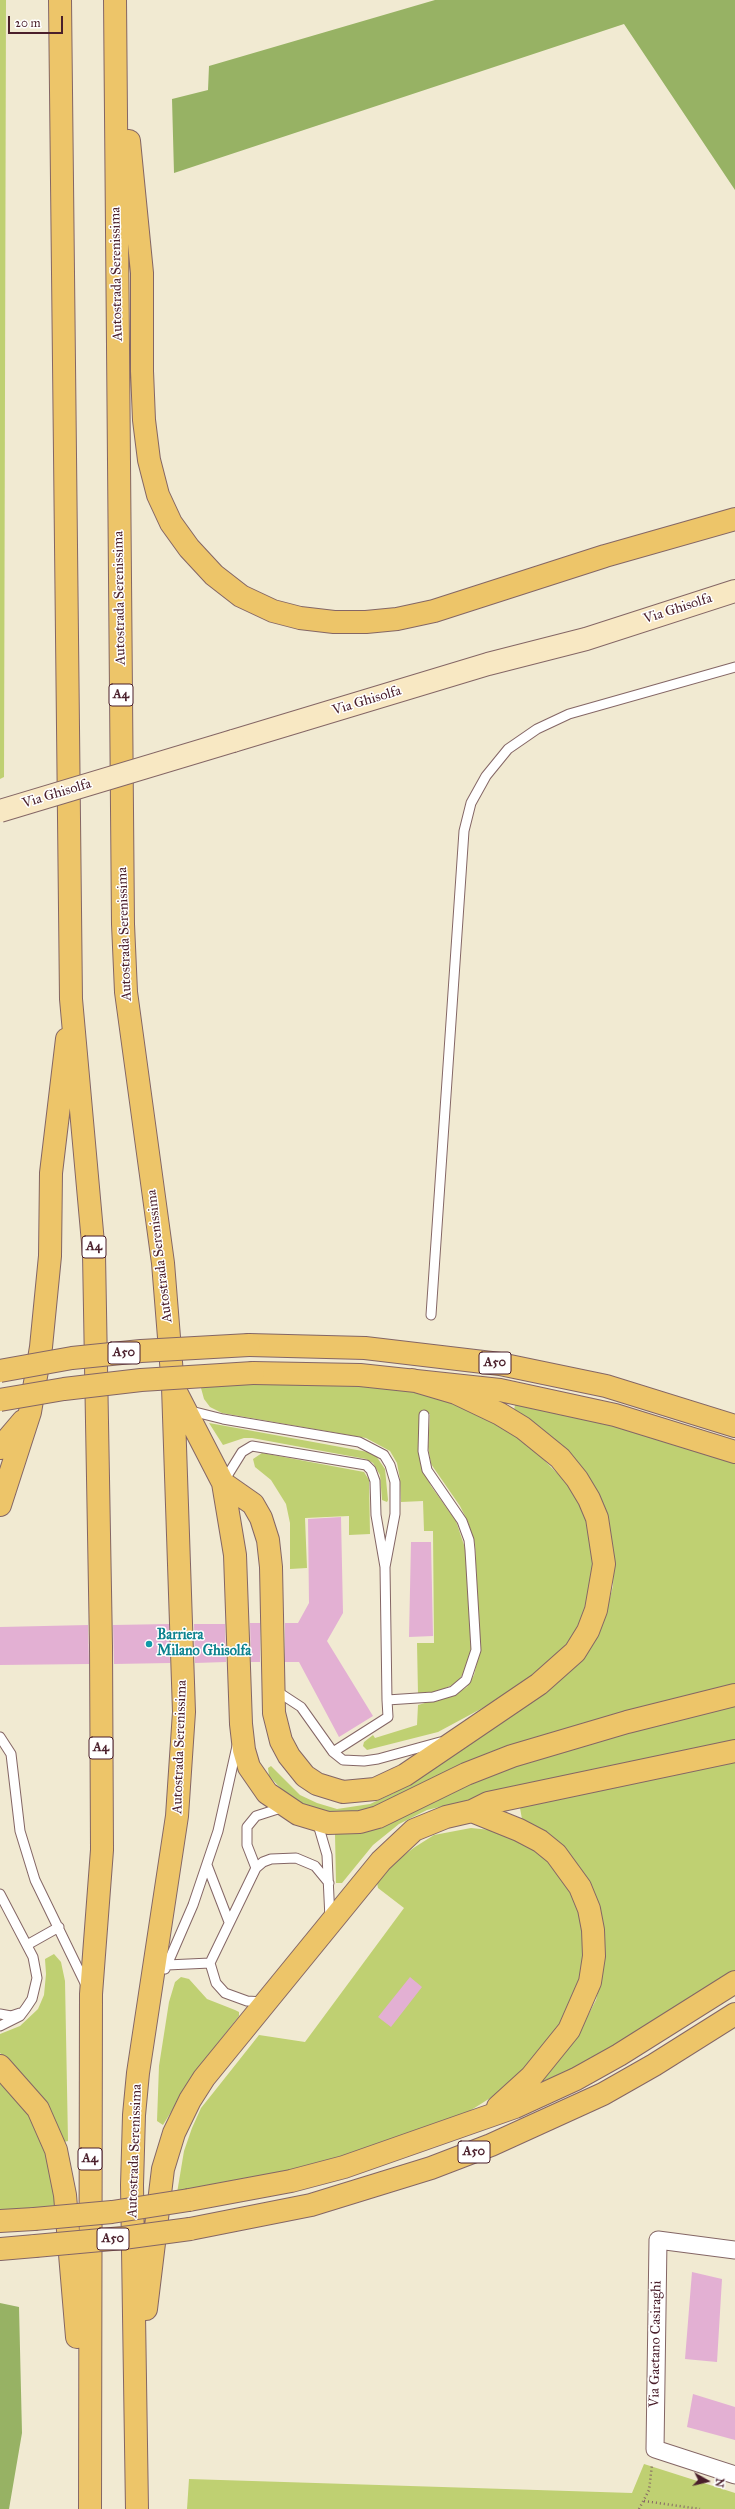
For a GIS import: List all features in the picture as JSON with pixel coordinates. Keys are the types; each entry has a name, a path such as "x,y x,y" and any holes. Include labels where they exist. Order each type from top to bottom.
{"highway":[{"name":"A4","path":"60,0 71,998 93,1238 97,1390 102,1850 90,1994 90,2509"},
{"path":"115,0 142,273 144,413 149,460 158,495 171,523 189,548 214,575 241,596 273,611 300,618 334,622 366,622 434,611 604,556 735,519"},
{"name":"Autostrada Serenissima","path":"115,0 123,924 126,984 132,1042 163,1263 173,1388 184,1712 178,1816 138,2073 134,2115 132,2185 137,2509"},
{"path":"0,1505 30,1412 46,1302 50,1256 51,1173 71,998"},
{"name":"A50","path":"0,1371 72,1358 141,1351 249,1345 365,1348 500,1364 606,1386 735,1426"},
{"path":"0,1400 64,1389 141,1380 253,1373 306,1372 412,1380 500,1390 615,1415 735,1452"},
{"path":"223,1483 254,1504 262,1518 268,1540 271,1575 274,1713 281,1741 297,1768 317,1784 343,1792 375,1789 389,1784 539,1684 576,1652 588,1631 601,1586 604,1564 602,1541 597,1518 589,1498 577,1479 560,1458 506,1417 478,1402 412,1380"},
{"path":"173,1388 187,1410 223,1483 235,1555 241,1724 244,1750 249,1767 267,1793 285,1807 316,1821 345,1824 378,1817 466,1774 512,1756 627,1722 735,1695"},
{"path":"0,1448 30,1412"},
{"path":"136,2384 164,2169 174,2133 190,2100 204,2078 381,1861 414,1830 446,1816 472,1811 488,1803 735,1751"},
{"path":"472,1811 520,1830 540,1841 556,1854 580,1887 589,1908 593,1930 594,1956 590,1982 569,2030 531,2077 510,2098 484,2117"},
{"path":"0,2221 112,2212 189,2200 284,2183 344,2167 515,2107 576,2079 619,2055 735,1982"},
{"name":"A50","path":"0,2249 123,2238 190,2229 312,2205 431,2168 491,2145 603,2094 654,2065 735,2014"},
{"path":"0,2066 38,2109 48,2128 60,2170 65,2195 89,2468"}],"street":[{"name":"Via Ghisolfa","path":"0,811 488,664 586,639 735,591"},
{"name":"Via Gaetano Casiraghi","path":"655,2449 658,2240 735,2250"},
{"path":"655,2449 735,2475"}],"lane":[{"path":"431,1315 464,831 471,803 486,776 508,749 537,729 569,714 735,667"},
{"path":"187,1410 223,1419 359,1442 384,1455 390,1465 395,1482 395,1514 385,1567"},
{"path":"387,1700 433,1697 453,1691 466,1680 476,1650 469,1540 462,1521 427,1470 423,1450 424,1415"},
{"path":"223,1483 242,1452 252,1446 258,1445 366,1465 371,1470 375,1481 376,1515 385,1567 388,1717 333,1752"},
{"path":"273,1689 301,1707 333,1752 343,1760 364,1761 394,1755 463,1736"},
{"path":"151,1993 167,1965 207,1865 218,1831 241,1724"},
{"path":"0,1737 11,1754 24,1847 35,1880 90,1994"},
{"path":"256,1868 247,1845 247,1827 256,1816 285,1807"},
{"path":"316,1821 327,1855 330,1924"},
{"path":"266,2002 247,2001 225,1993 216,1983 210,1963 256,1868 263,1862 271,1859 296,1858 315,1866 329,1883"},
{"path":"207,1865 229,1922"},
{"path":"0,1894 27,1945 36,1968 37,1978 32,1999 20,2016 0,2026"},
{"path":"27,1945 59,1927"},
{"path":"167,1965 210,1963"},
{"path":"0,2014 11,2016 26,2008"}],"path":[{"path":"639,2509 649,2490 655,2449"},
{"path":"644,2500 700,2509"}],"green space":[{"path":"0,0 6,0 4,777 0,779"},
{"path":"435,0 735,0 735,190 624,24 174,173 172,99 208,90 209,66"},
{"path":"321,1382 409,1390 463,1407 527,1443 572,1488 587,1517 593,1544 593,1577 588,1602 578,1627 563,1649 541,1671 503,1697 438,1732 367,1750 363,1746 364,1742 373,1735 375,1738 417,1725 418,1705 456,1694 467,1687 474,1675 480,1650 475,1544 468,1522 460,1506 431,1464 428,1447 430,1414 419,1413 419,1453 424,1470 431,1486 456,1521 466,1551 471,1648 470,1663 457,1683 436,1692 418,1694 417,1643 434,1643 433,1531 424,1531 423,1501 401,1502 400,1479 397,1463 390,1451 366,1438 222,1413 210,1407 204,1399 201,1388 204,1385"},
{"path":"519,1404 628,1429 735,1463 735,1687 369,1810 325,1815 292,1800 269,1776 268,1768 271,1766 300,1795 317,1803 337,1809 370,1804 394,1793 495,1724 585,1654 604,1620 613,1586 614,1553 609,1527 514,1410 515,1405"},
{"path":"209,1423 368,1452 376,1456 385,1469 388,1500 387,1502 382,1500 380,1475 373,1463 366,1459 252,1438 244,1438 223,1445"},
{"path":"262,1453 364,1472 369,1480 370,1534 349,1535 349,1516 305,1518 307,1568 290,1569 290,1523 286,1504 271,1480 255,1467 253,1459"},
{"path":"735,1704 735,1742 544,1782 427,1810 399,1824 373,1845 342,1883 336,1883 335,1834 453,1787 553,1753"},
{"path":"735,1760 735,1970 629,2041 544,2084 541,2079 561,2058 580,2031 596,2000 603,1971 605,1945 603,1921 596,1897 522,1819 520,1808 523,1805"},
{"path":"471,1828 491,1830 533,1847 552,1862 565,1878 582,1918 585,1966 568,2013 540,2055 495,2095 468,2112 315,2167 177,2193 184,2151 201,2108 259,2035 305,2042 404,1908 378,1888 377,1883 396,1861 434,1835"},
{"path":"54,1954 61,1962 65,1981 68,2141 64,2142 11,2064 0,2053 0,2034 20,2026 38,2009 44,1995 46,1974 45,1959"},
{"path":"181,1977 189,1979 207,1999 239,2012 239,2016 198,2068 163,2125 157,2121 159,2066 169,2002 175,1982"},
{"path":"0,2080 33,2117 47,2148 57,2208 0,2212"},
{"path":"0,2303 19,2307 22,2433 9,2509 0,2509"},
{"path":"644,2464 735,2493 735,2509 187,2509 189,2479 632,2493"}],"building":[{"path":"341,1517 343,1613 327,1641 373,1716 339,1737 299,1662 285,1662 285,1623 298,1623 309,1603 308,1519"},
{"path":"411,1542 431,1542 433,1636 409,1637"},
{"path":"250,1623 260,1623 260,1662 251,1662"},
{"path":"169,1624 170,1663 114,1664 113,1625"},
{"path":"194,1624 225,1624 226,1662 195,1663"},
{"path":"88,1625 89,1664 0,1665 0,1627"},
{"path":"410,1977 422,1987 391,2027 378,2017"},
{"path":"692,2272 722,2279 717,2362 685,2359"},
{"path":"693,2394 735,2407 735,2440 687,2427"}],"place":[{"name":"Barriera Milano Ghisolfa","path":"149,1644"}]}
